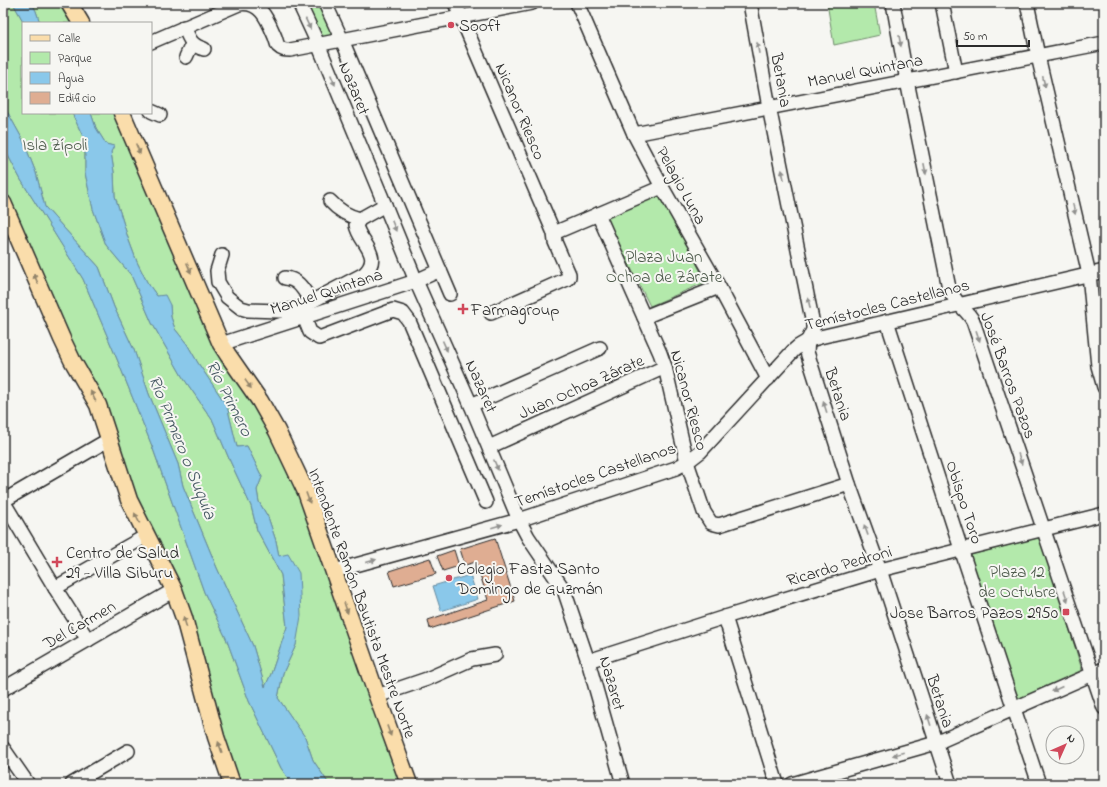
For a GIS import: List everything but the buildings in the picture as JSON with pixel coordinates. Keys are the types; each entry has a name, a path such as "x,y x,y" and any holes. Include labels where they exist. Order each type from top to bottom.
{"main road":[{"path":"69,3 80,22"},
{"name":"Intendente Ramón Bautista Mestre Norte","path":"122,114 221,344 260,401 277,431 306,492 409,784"},
{"path":"3,203 62,339 72,360 98,405 108,440 129,500 174,590 184,618 216,737 232,784"}],"street":[{"path":"152,42 243,3 255,6 263,13 278,46 284,50 290,50 532,3"},
{"name":"Nazaret","path":"299,3 318,44 416,281 471,405 519,520 528,537 564,590 588,661 623,784"},
{"name":"Nazaret","path":"325,3 450,294"},
{"name":"Nicanor Riesco","path":"455,3 554,233 555,242 569,274 567,279 492,313"},
{"name":"Pelagio Luna","path":"577,3 634,134 768,379"},
{"name":"Betania","path":"750,3 769,107 813,324 813,330 808,340 807,352 849,484 880,570 950,784"},
{"name":"José Barros Pazos","path":"893,3 907,81 949,288 958,304 967,311 973,321 1043,529 1098,671 1104,708"},
{"path":"942,3 956,72"},
{"path":"1027,3 1089,274 1098,366 1104,388"},
{"path":"184,27 198,46 186,57"},
{"name":"Manuel Quintana","path":"634,134 1104,43"},
{"path":"554,233 662,187"},
{"path":"330,202 343,213 360,219"},
{"path":"222,255 217,271 218,282 227,297 232,302 241,308 248,310 290,310 299,308 364,274 370,266 372,255 358,233 356,225 360,219 385,205"},
{"name":"Nicanor Riesco","path":"598,214 665,367 687,462 704,512 711,523 719,525 849,484"},
{"name":"Manuel Quintana","path":"221,344 416,281 440,270"},
{"name":"Temístocles Castellanos","path":"334,571 519,520 676,468 700,452 793,351 808,340 1104,271"},
{"path":"284,278 299,279 311,301"},
{"path":"644,317 719,287"},
{"path":"304,316 310,332 319,338 393,310 403,313 409,321 486,502"},
{"name":"Obispo Toro","path":"888,321 961,549 1039,784"},
{"path":"471,405 600,348"},
{"name":"Juan Ochoa Zárate","path":"489,447 665,367"},
{"path":"88,640 3,501 108,440"},
{"name":"Ricardo Pedroni","path":"588,661 725,617 880,570 1104,514"},
{"path":"55,588 146,536"},
{"name":"Del Carmen","path":"3,688 174,590"},
{"path":"725,617 777,784"},
{"path":"377,696 427,680 472,659 495,655"},
{"path":"796,783 936,743 1098,671"},
{"path":"3,748 28,784"},
{"path":"72,784 128,751"}],"green space":[{"name":"Isla Zípoli","path":"3,3 13,3 23,22 22,22 22,114 72,114 85,141 85,173 93,209 106,245 131,275 152,323 182,376 213,421 251,506 257,530 281,575 287,627 265,687 253,646 217,568 183,486 178,464 149,394 134,350 114,307 99,267 45,207 36,173 23,140 3,107"},
{"path":"32,3 69,3 80,22 40,22"},
{"path":"304,3 320,3 334,36 321,39"},
{"path":"827,3 874,3 880,35 834,45"},
{"path":"91,114 122,114 216,333 277,431 409,784 329,784 313,760 305,737 278,698 283,673 296,645 276,541 268,517 259,502 257,490 262,477 247,446 237,447 227,406 187,344 175,329 171,317 170,305 157,296 147,282 137,262 115,196 111,152 113,146 106,144 96,128"},
{"path":"3,146 21,180 83,279 152,446 204,592 226,638 249,701 281,768 292,784 232,784 204,689 108,440 3,203"},
{"name":"Plaza Juan Ochoa de Zárate","path":"660,193 706,282 650,306 605,216"},
{"name":"Plaza 12 de Octubre","path":"1041,537 1082,670 1017,699 970,555"}],"water":[{"path":"13,3 32,3 40,22 23,22"},
{"path":"3,107 23,140 36,173 45,207 99,267 114,307 134,350 149,394 178,464 183,486 217,568 253,646 265,687 287,627 281,575 257,530 251,506 213,421 182,376 152,323 131,275 106,245 93,209 85,173 85,141 72,114 91,114 96,128 106,144 114,146 111,152 115,196 137,262 147,282 157,296 165,295 170,305 171,317 175,329 187,344 227,406 237,447 247,446 262,477 257,490 259,502 268,517 279,556 288,554 299,573 301,616 296,645 283,673 278,698 305,737 313,760 329,784 292,784 281,768 249,701 226,638 204,592 152,446 83,279 21,180 3,146"},
{"path":"470,575 478,599 441,611 433,586"}],"place":[{"name":"Sooft","path":"451,25"},
{"name":"Farmagroup","path":"463,309"},
{"name":"Centro de Salud 29 - Villa Siburu","path":"57,562"},
{"name":"Colegio Fasta Santo Domingo de Guzmán","path":"449,578"},
{"name":"Jose Barros Pazos 2950","path":"1066,612"}],"water label":[{"name":"Río Primero","path":"230,398"},
{"name":"Río Primero o Suquía","path":"183,447"}]}
